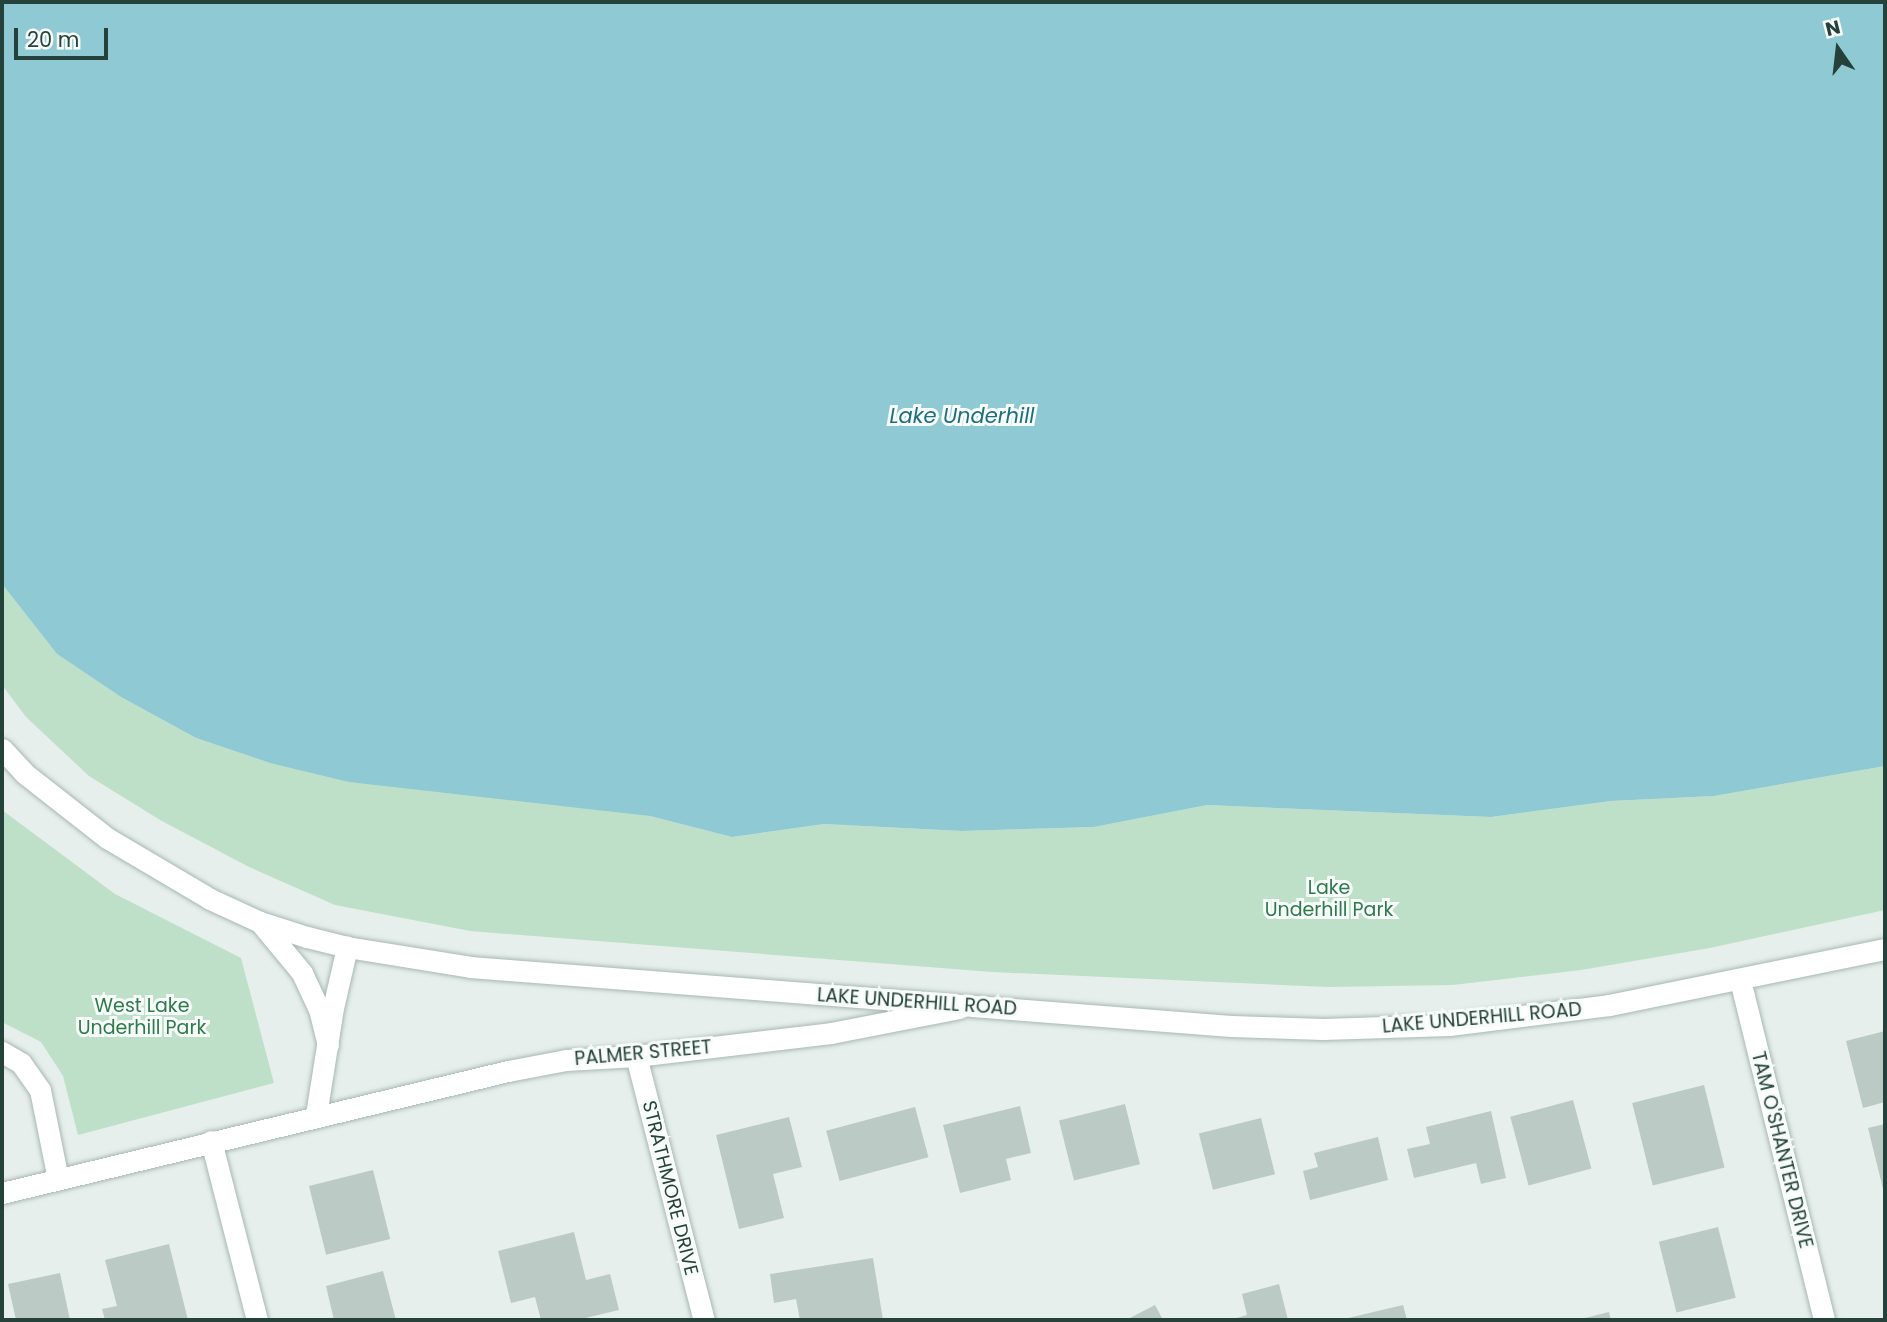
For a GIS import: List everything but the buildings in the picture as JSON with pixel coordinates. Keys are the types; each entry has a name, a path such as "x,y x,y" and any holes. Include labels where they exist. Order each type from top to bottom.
{"street":[{"name":"LAKE UNDERHILL ROAD","path":"2,749 24,772 107,838 210,899 260,922 347,947 482,968 1231,1026 1362,1028 1501,1020 1609,1005 1885,949"},
{"path":"260,922 302,973 320,1009 328,1045"},
{"path":"317,1115 347,947"},
{"name":"TAM O'SHANTER DRIVE","path":"1740,980 1824,1320"},
{"name":"PALMER STREET","path":"2,1193 317,1115 566,1060 636,1056 831,1033 971,1006"},
{"path":"2,1052 21,1063 40,1090 58,1179"},
{"name":"STRATHMORE DRIVE","path":"636,1056 704,1320"},
{"path":"211,1141 257,1320"}],"green space":[{"name":"Lake Underhill Park","path":"2,584 57,654 121,697 196,738 270,763 650,816 732,837 824,824 962,831 1094,827 1207,805 1491,817 1611,801 1714,796 1885,766 1885,910 1710,948 1581,970 1453,985 1328,987 992,972 470,931 335,905 249,867 160,820 89,776 26,717 2,685"},
{"name":"West Lake Underhill Park","path":"2,810 115,894 241,958 274,1083 78,1135 63,1076 41,1042 2,1022"}],"water":[{"name":"Lake Underhill","path":"2,2 1885,2 1885,766 1714,796 1611,801 1491,817 1207,805 1094,827 962,831 824,824 732,837 650,816 349,782 270,763 196,738 121,697 57,654 2,584"}]}
